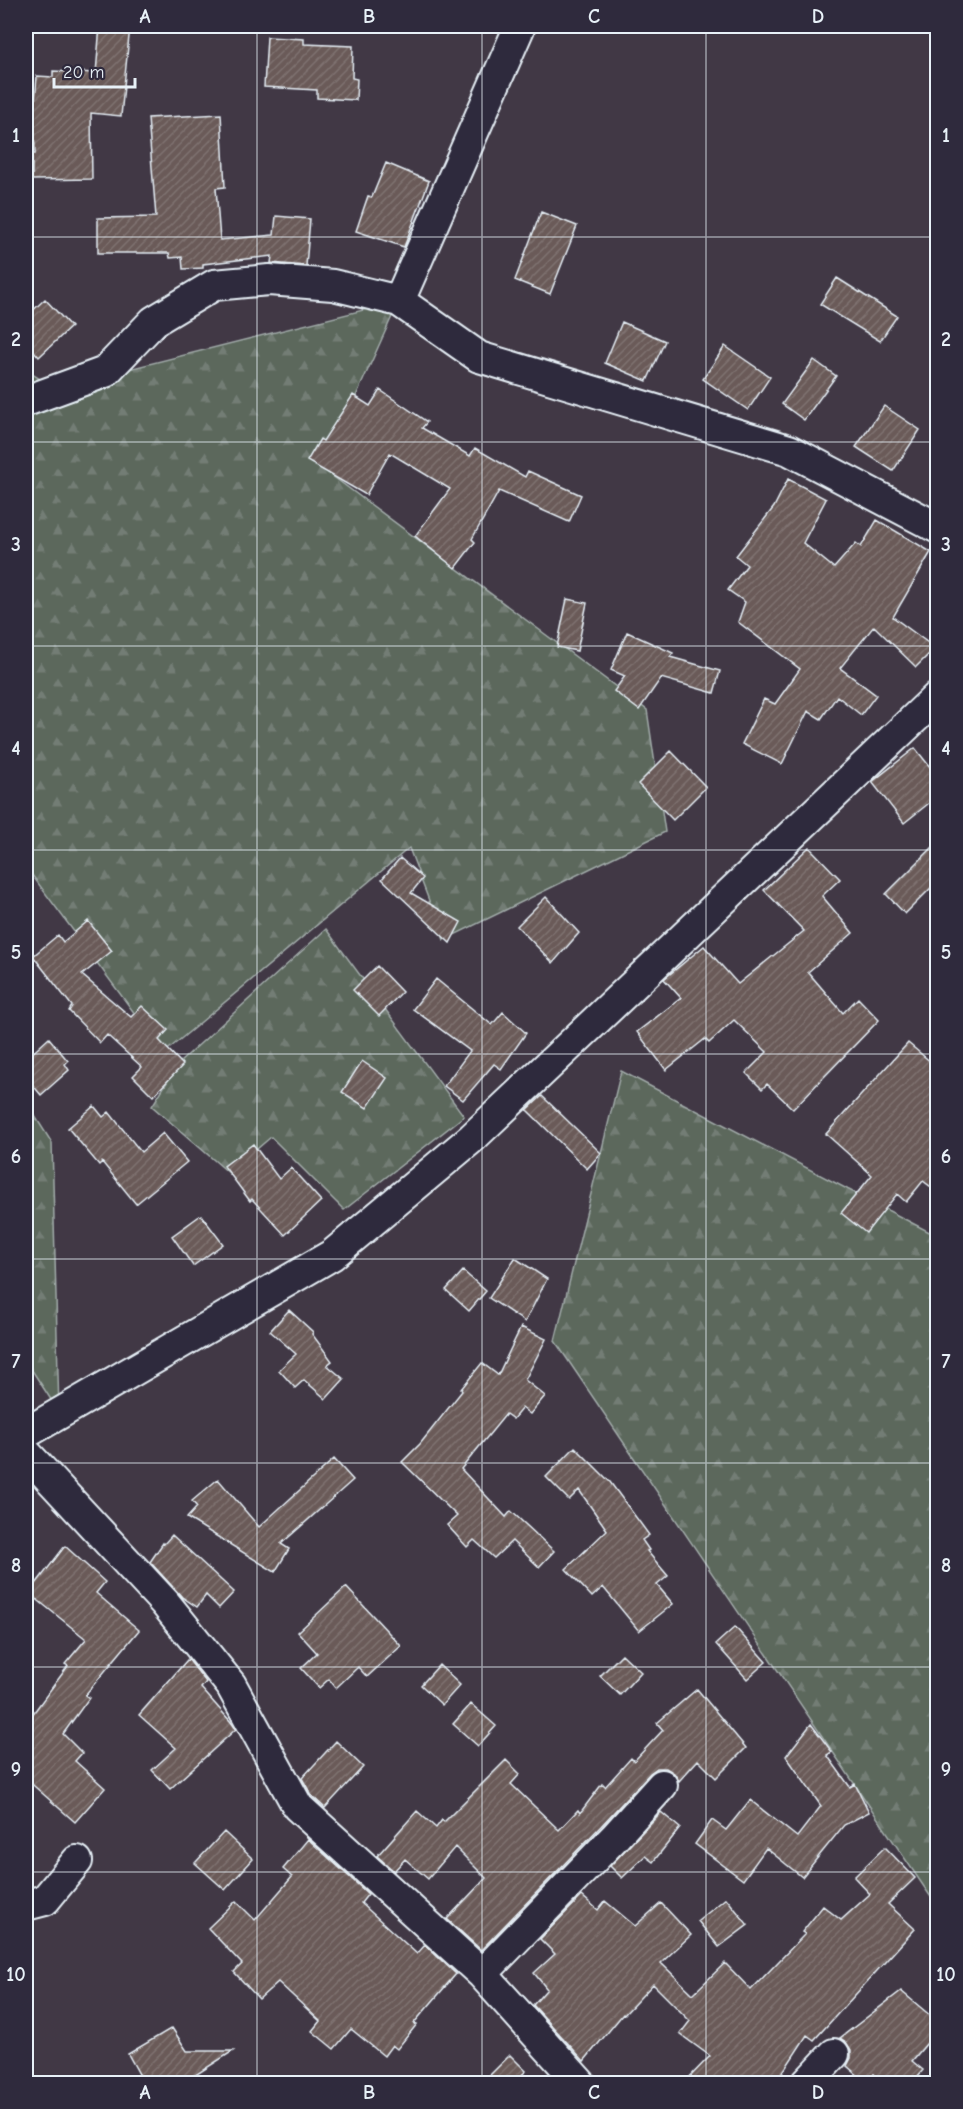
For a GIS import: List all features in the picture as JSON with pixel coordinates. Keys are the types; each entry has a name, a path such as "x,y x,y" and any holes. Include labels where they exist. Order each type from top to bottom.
{"street":[{"path":"399,301 520,26"},
{"path":"26,401 105,372 154,321 214,285 269,280 333,285 399,301 479,357 789,450 938,528"},
{"path":"26,1432 332,1255 472,1138 932,713"},
{"path":"26,1453 158,1595 231,1685 298,1807 482,1974 581,2084"},
{"path":"482,1974 662,1785"},
{"path":"26,1905 45,1900 77,1861"},
{"path":"806,2084 834,2054"}],"green space":[{"path":"399,301 323,469 647,710 665,832 444,940 409,848 164,1053 26,867 26,370 54,388"},
{"path":"326,929 464,1116 344,1210 271,1137 229,1173 152,1106 179,1063"},
{"path":"621,1071 937,1236 937,1906 555,1341"},
{"path":"26,1102 52,1143 59,1412 26,1361"}],"building":[{"path":"100,26 130,26 121,116 91,113 92,179 32,180 37,76 53,77 53,71 96,73"},
{"path":"267,37 304,39 304,44 353,46 352,78 357,79 356,100 317,98 317,90 264,87"},
{"path":"221,114 225,187 216,188 220,240 274,235 276,216 310,219 306,266 271,263 272,256 203,264 203,268 183,269 182,257 170,258 169,253 98,253 98,218 156,217 148,118"},
{"path":"386,163 429,181 404,247 356,231 368,196 372,197"},
{"path":"541,212 577,226 550,294 515,280"},
{"path":"837,278 897,316 880,341 820,304"},
{"path":"45,299 71,327 39,357 26,342 26,317"},
{"path":"622,322 665,341 647,381 605,363"},
{"path":"725,346 770,377 748,410 703,379"},
{"path":"814,360 836,376 804,420 782,404"},
{"path":"380,390 427,422 422,428 470,456 475,448 525,477 528,471 581,495 569,522 499,491 472,539 475,542 455,568 415,536 450,489 390,453 366,495 307,461 320,439 323,441 353,395 370,406"},
{"path":"884,406 920,430 893,471 856,447"},
{"path":"788,479 826,499 803,543 834,568 856,543 861,547 877,520 931,552 893,617 935,648 916,667 874,626 840,668 876,695 861,715 837,696 821,719 808,711 782,764 742,744 764,699 775,704 800,669 738,622 745,602 728,590 747,565 736,556 774,507"},
{"path":"567,599 587,603 577,651 557,647"},
{"path":"627,632 673,653 670,657 720,671 714,693 661,678 639,710 614,691 625,676 611,670"},
{"path":"915,748 938,777 938,796 904,823 872,782"},
{"path":"671,751 706,787 673,820 638,784"},
{"path":"938,842 938,881 905,914 886,894"},
{"path":"809,847 840,879 822,896 853,933 808,972 843,1013 858,998 879,1020 793,1109 767,1084 762,1089 746,1073 767,1052 734,1020 709,1043 705,1039 666,1070 637,1032 681,998 664,979 704,946 738,984 804,931 764,890"},
{"path":"400,858 423,878 411,893 461,922 450,943 382,879"},
{"path":"546,897 579,933 553,963 517,926"},
{"path":"88,921 112,951 82,975 131,1017 142,1006 168,1030 159,1040 183,1065 153,1096 133,1076 142,1067 107,1035 100,1043 69,1011 72,1006 33,956 58,935 63,942"},
{"path":"377,966 402,992 379,1016 353,990"},
{"path":"436,979 492,1025 503,1012 526,1033 501,1069 494,1064 463,1100 444,1086 470,1051 413,1009"},
{"path":"49,1038 68,1061 65,1064 69,1070 41,1095 26,1077 26,1059"},
{"path":"908,1043 938,1068 938,1192 923,1181 906,1202 897,1194 866,1233 841,1213 872,1175 826,1134"},
{"path":"362,1061 387,1078 367,1108 342,1092"},
{"path":"542,1096 601,1153 587,1169 527,1110"},
{"path":"94,1106 103,1117 109,1112 141,1152 163,1133 187,1162 136,1204 102,1162 99,1165 68,1128"},
{"path":"253,1144 279,1179 291,1168 321,1201 285,1235 252,1199 250,1201 224,1166"},
{"path":"201,1215 223,1244 193,1266 172,1236"},
{"path":"515,1258 547,1279 525,1322 489,1298"},
{"path":"463,1271 486,1291 469,1311 446,1290"},
{"path":"289,1310 313,1332 312,1334 332,1361 327,1365 344,1379 326,1399 304,1380 295,1388 279,1370 296,1354 270,1331"},
{"path":"521,1327 546,1339 525,1380 545,1396 530,1414 522,1408 513,1419 506,1414 461,1469 506,1517 511,1511 554,1551 539,1567 512,1541 494,1558 474,1540 467,1547 447,1525 457,1516 402,1462 420,1444 482,1363 498,1375"},
{"path":"575,1447 610,1482 649,1535 642,1540 649,1550 647,1551 668,1576 657,1585 673,1604 639,1631 603,1587 592,1597 566,1569 607,1530 579,1490 569,1500 546,1477"},
{"path":"334,1459 353,1480 281,1544 289,1549 275,1572 187,1518 197,1507 192,1501 218,1479 259,1527"},
{"path":"172,1535 234,1592 219,1608 206,1595 197,1607 182,1597 150,1562 163,1543"},
{"path":"65,1546 105,1582 96,1593 139,1630 85,1695 89,1698 63,1734 82,1753 75,1761 105,1788 75,1822 26,1779 26,1723 68,1666 65,1664 86,1639 29,1593"},
{"path":"346,1587 401,1646 367,1677 358,1667 336,1688 329,1679 319,1688 301,1668 317,1653 298,1632"},
{"path":"735,1627 766,1662 747,1679 716,1644"},
{"path":"622,1654 641,1672 620,1695 600,1676"},
{"path":"188,1659 206,1682 201,1688 236,1729 170,1789 152,1770 176,1748 139,1715"},
{"path":"439,1665 460,1685 442,1705 421,1685"},
{"path":"697,1689 746,1748 716,1778 698,1760 679,1781 674,1773 666,1768 657,1768 650,1773 481,1950 447,1919 486,1878 455,1847 428,1879 405,1859 394,1871 377,1856 417,1811 436,1828 506,1760 520,1774 511,1784 559,1830 578,1810 580,1813 602,1784 605,1787 631,1758 634,1761 663,1730 657,1723"},
{"path":"471,1704 496,1726 478,1746 453,1724"},
{"path":"811,1724 832,1752 827,1755 850,1787 855,1784 869,1812 844,1825 802,1877 766,1848 743,1880 695,1844 712,1820 726,1830 750,1800 797,1837 821,1806 786,1756"},
{"path":"336,1741 363,1767 325,1808 312,1796 302,1778"},
{"path":"661,1812 680,1828 653,1862 645,1856 622,1878 610,1866"},
{"path":"224,1832 253,1859 225,1890 195,1863"},
{"path":"308,1839 368,1894 361,1903 417,1954 425,1945 456,1974 414,2023 417,2024 397,2049 392,2045 384,2056 351,2029 334,2049 312,2031 320,2021 278,1982 259,1999 234,1972 242,1964 208,1928 236,1901 255,1920 292,1877 283,1869"},
{"path":"885,1847 915,1878 888,1904 915,1929 814,2040 807,2035 775,2084 683,2084 710,2056 680,2034 690,2021 653,1984 623,2014 584,2061 533,2005 547,1989 534,1973 555,1954 540,1939 582,1896 598,1910 605,1901 635,1926 661,1903 691,1935 661,1963 693,1994 725,1963 751,1990 805,1934 802,1932 823,1906 841,1920 870,1894 854,1877"},
{"path":"726,1898 748,1925 719,1947 698,1921"},
{"path":"901,1991 938,2022 938,2030 912,2061 923,2070 911,2084 884,2084 874,2074 867,2083 847,2066 851,2058 851,2050 840,2038"},
{"path":"172,2028 187,2051 233,2051 183,2083 144,2083 128,2054"},
{"path":"510,2055 526,2071 512,2084 481,2084"}]}
